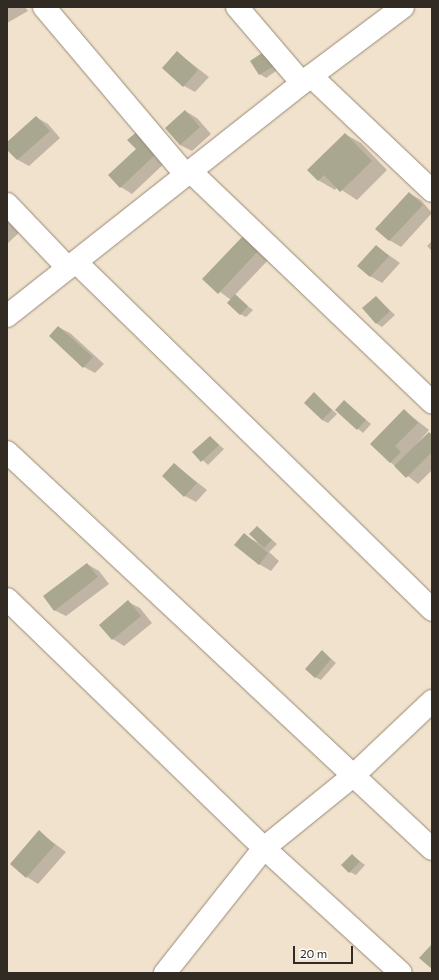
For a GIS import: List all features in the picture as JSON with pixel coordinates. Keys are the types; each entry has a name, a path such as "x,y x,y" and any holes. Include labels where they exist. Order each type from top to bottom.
{"street":[{"path":"44,7 188,173 432,402"},
{"path":"237,7 307,79 432,191"},
{"path":"7,316 307,79 403,7"},
{"path":"7,204 432,610"},
{"path":"7,452 432,849"},
{"path":"7,600 264,848 401,973"},
{"path":"165,973 264,848 353,776 432,701"}],"building":[{"path":"177,51 198,70 183,87 162,68"},
{"path":"265,51 274,66 259,75 250,61"},
{"path":"185,110 200,127 180,145 165,128"},
{"path":"36,116 50,131 17,160 7,150 7,142"},
{"path":"139,130 159,151 120,188 108,175 136,149 127,140"},
{"path":"345,133 372,161 340,192 324,175 318,181 307,170"},
{"path":"409,192 423,205 389,241 375,229"},
{"path":"243,236 259,250 218,294 202,279"},
{"path":"376,245 389,256 370,277 357,266"},
{"path":"235,294 248,306 240,315 227,303"},
{"path":"376,296 390,311 376,324 362,308"},
{"path":"58,326 93,357 83,368 49,336"},
{"path":"314,392 332,410 322,420 304,403"},
{"path":"344,400 366,420 357,430 335,410"},
{"path":"404,409 418,423 395,446 401,452 390,463 370,444"},
{"path":"429,432 432,435 432,452 406,478 394,466"},
{"path":"210,436 219,445 201,462 192,452"},
{"path":"174,463 197,483 184,497 162,476"},
{"path":"257,526 272,540 264,548 249,534"},
{"path":"244,533 268,553 259,565 234,545"},
{"path":"87,563 98,577 54,611 43,596"},
{"path":"128,600 141,616 112,640 99,625"},
{"path":"322,650 331,659 315,678 305,669"},
{"path":"39,830 55,845 26,878 10,864"},
{"path":"352,854 360,862 349,873 341,865"},
{"path":"432,944 432,969 419,958"}]}
